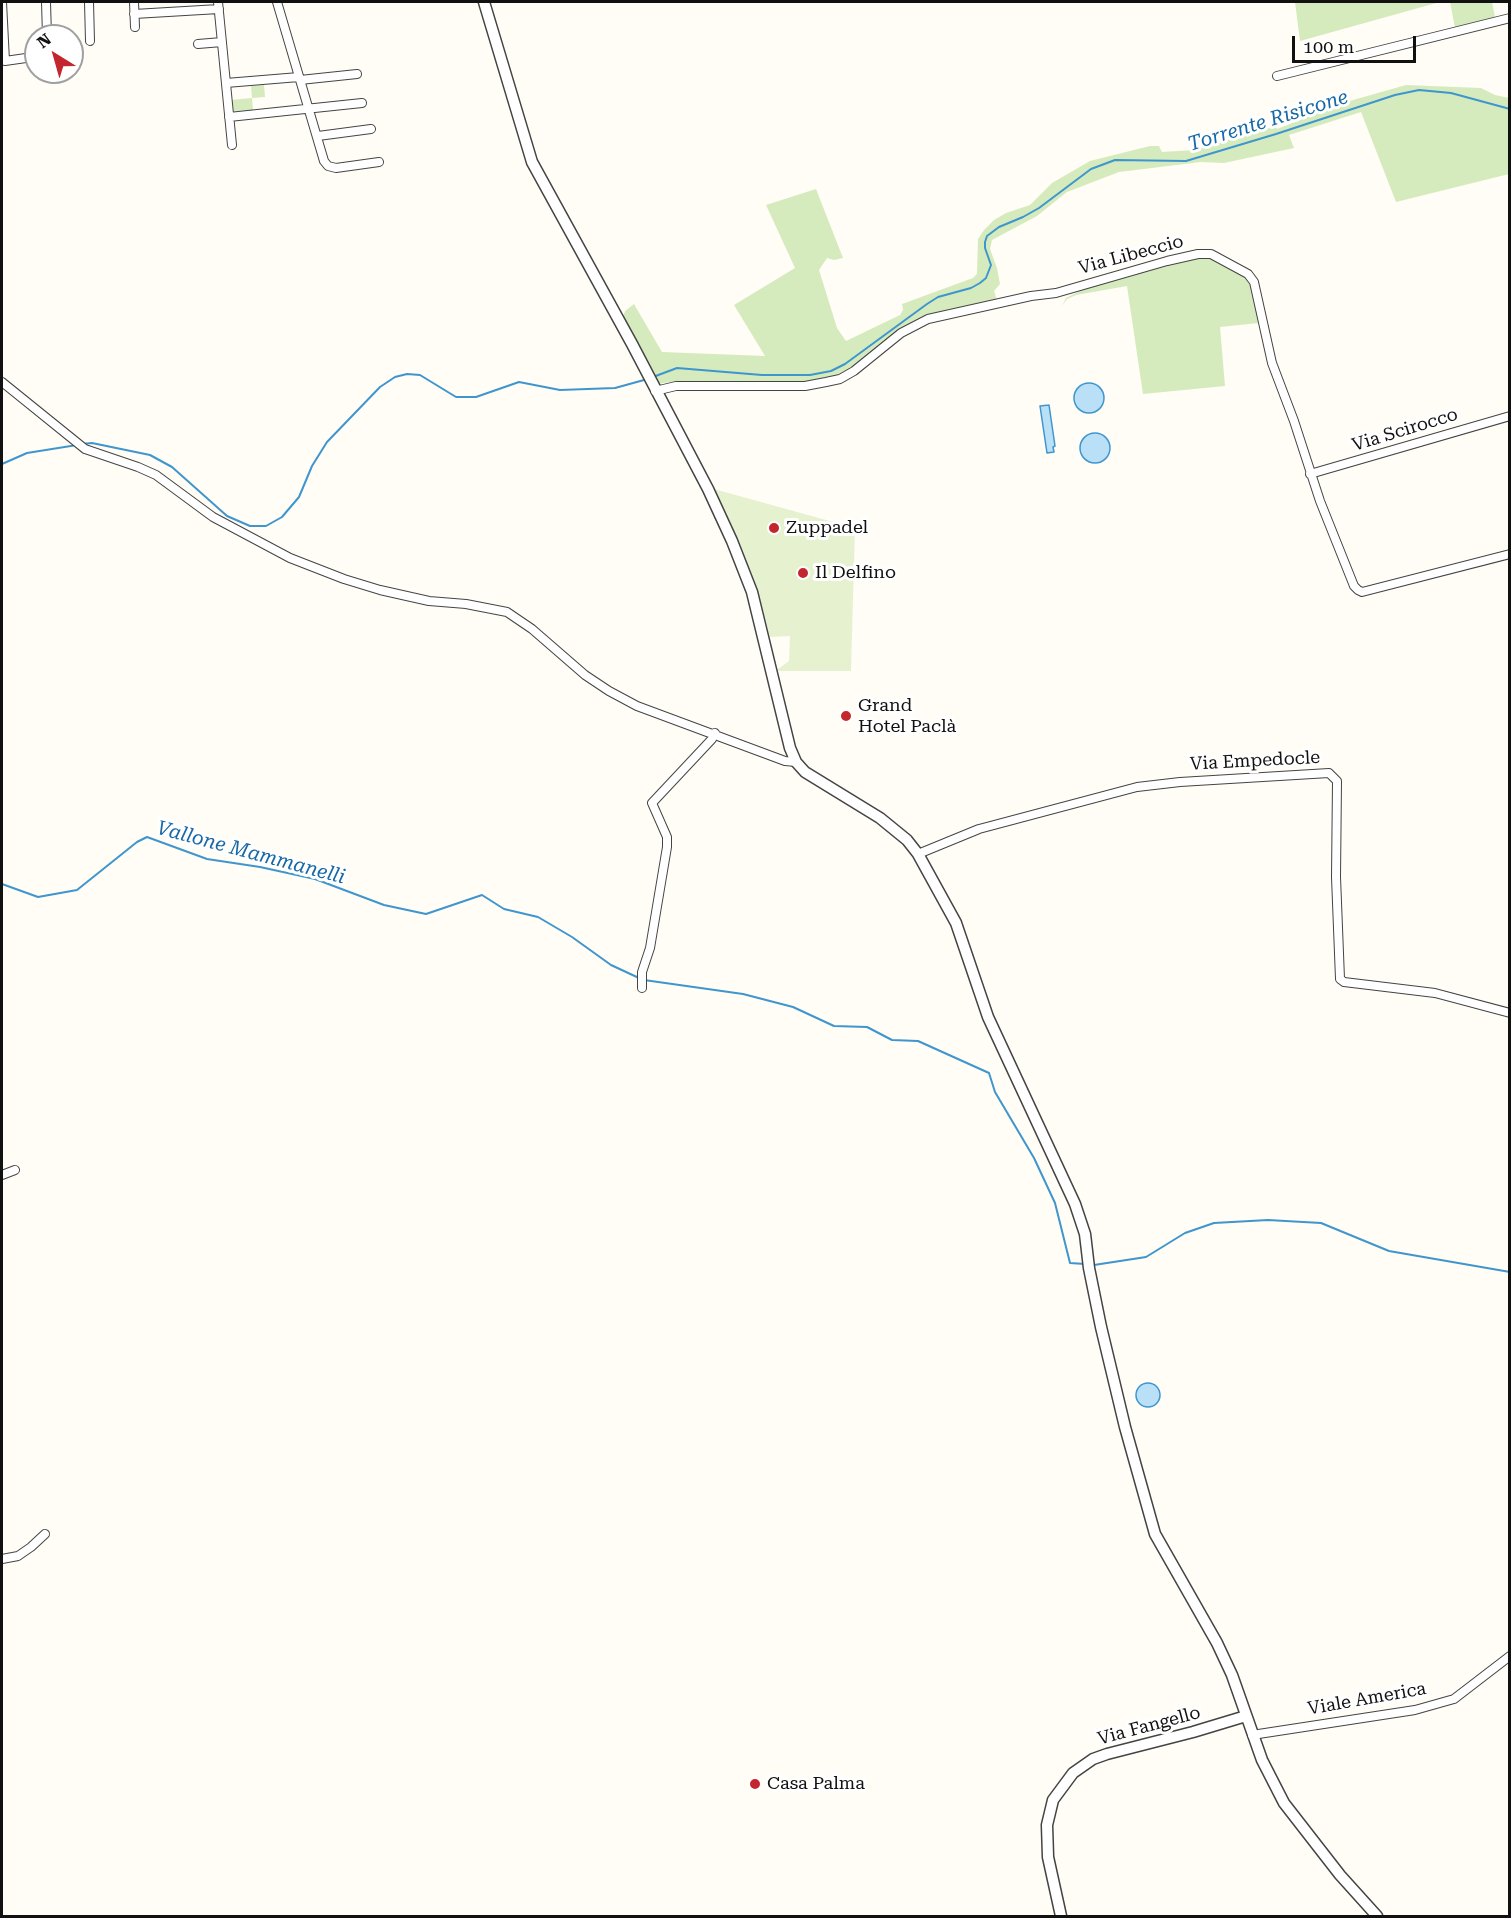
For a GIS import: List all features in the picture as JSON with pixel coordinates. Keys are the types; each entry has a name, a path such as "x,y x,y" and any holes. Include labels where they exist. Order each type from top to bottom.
{"street":[{"path":"3,2 5,61 24,58"},
{"path":"46,2 47,24"},
{"path":"89,2 90,41"},
{"path":"134,2 135,27"},
{"path":"277,2 324,161 328,166 336,168 379,162"},
{"path":"484,2 532,162 724,521 754,600 790,748 796,762 805,772 897,831 918,854 956,923 988,1017 1075,1204 1084,1234 1096,1308 1155,1534 1217,1643 1232,1675 1252,1735 1271,1780 1284,1803 1340,1875 1377,1917"},
{"path":"134,14 219,5 232,145"},
{"path":"1277,76 1509,18"},
{"path":"198,44 222,42"},
{"path":"226,83 357,74"},
{"path":"229,117 362,103"},
{"path":"318,136 370,129"},
{"name":"Via Libeccio","path":"655,391 676,386 805,386 840,379 901,333 928,319 1030,296 1056,293 1167,261 1198,254 1211,254 1248,274 1254,282 1272,363 1294,421 1310,474 1354,586 1362,592 1509,554"},
{"path":"2,382 85,449 156,475 213,517 290,558 380,590 429,601 466,604 507,612 532,629 585,675 637,706 715,733 785,761 796,762"},
{"name":"Via Scirocco","path":"1310,474 1509,417"},
{"path":"642,988 642,972 650,948 667,847 667,837 652,803 715,733"},
{"name":"Via Empedocle","path":"918,854 979,829 1137,787 1180,782 1329,773 1337,781 1336,877 1340,979 1344,982 1422,991 1509,1013"},
{"path":"2,1175 15,1170"},
{"path":"2,1559 18,1556 31,1548 45,1534"},
{"name":"Viale America","path":"1252,1735 1414,1710 1454,1699 1509,1656"},
{"name":"Via Fangello","path":"1061,1917 1048,1857 1047,1825 1053,1800 1073,1773 1093,1759 1107,1754 1246,1716"}],"green space":[{"path":"1295,2 1440,2 1300,41"},
{"path":"1450,2 1492,2 1495,17 1455,28"},
{"path":"264,85 265,97 252,98 251,86"},
{"path":"1406,85 1481,88 1495,95 1509,98 1509,174 1396,202 1361,112 1289,135 1294,148 1224,163 1201,162 1119,172 1067,192 1037,216 992,240 990,249 1000,284 994,291 997,300 940,313 829,379 803,383 670,382 657,384 623,317 625,311 634,304 662,352 765,356 734,305 795,268 766,205 816,189 843,258 834,260 827,258 819,270 837,328 846,341 900,315 903,310 902,304 973,278 977,274 978,239 994,220 1006,213 1030,205 1052,183 1090,161 1150,146 1159,146 1162,152 1194,150 1276,126 1277,129 1346,102"},
{"path":"252,98 253,110 233,111 231,100"},
{"path":"1211,257 1246,277 1251,284 1259,323 1220,327 1225,386 1143,394 1127,286 1076,295 1067,299 1062,306 1066,298 1080,291 1146,269 1189,259"},
{"name":"Il Delfino","path":"714,489 855,528 851,671 777,670 789,661 790,636 770,637 757,588"}],"water":[{"path":"1089,383 1100,387 1104,398 1100,409 1089,413 1078,409 1074,398 1078,387"},
{"path":"1049,405 1055,446 1053,447 1054,452 1047,453 1040,406"},
{"path":"1095,433 1106,437 1110,448 1106,459 1095,463 1084,459 1080,448 1084,437"},
{"path":"1148,1383 1153,1384 1159,1390 1159,1400 1153,1406 1148,1407 1143,1406 1137,1400 1136,1395 1137,1390 1143,1384"}],"waterway":[{"name":"Torrente Risicone","path":"653,377 677,368 762,375 810,375 831,371 845,364 938,297 971,288 980,283 986,278 991,265 985,248 987,236 999,227 1039,208 1091,169 1115,160 1186,161 1395,95 1419,90 1451,93 1510,109"},
{"name":"Torrente Risicone","path":"82,444 92,443 150,455 172,467 227,516 250,526 266,526 282,517 299,497 312,466 327,442 380,387 395,377 407,374 420,375 456,397 476,397 519,382 560,390 615,388 644,380"},
{"name":"Torrente Risicone","path":"2,464 27,453 77,445"},
{"name":"Vallone Mammanelli","path":"2,884 38,897 77,890 137,842 147,837 207,859 315,879 384,905 426,914 482,895 504,909 538,917 572,937 611,965 639,978"},
{"name":"Vallone Mammanelli","path":"644,980 743,994 793,1007 834,1026 867,1027 892,1040 918,1041 989,1073 995,1092 1034,1158 1055,1203 1070,1263 1085,1264"},
{"path":"1094,1265 1146,1257 1185,1233 1214,1223 1268,1220 1321,1223 1389,1251 1510,1272"}],"place":[{"name":"Zuppadel","path":"774,528"},
{"name":"Il Delfino","path":"803,573"},
{"name":"Grand Hotel Paclà","path":"846,716"},
{"name":"Casa Palma","path":"755,1784"}]}
